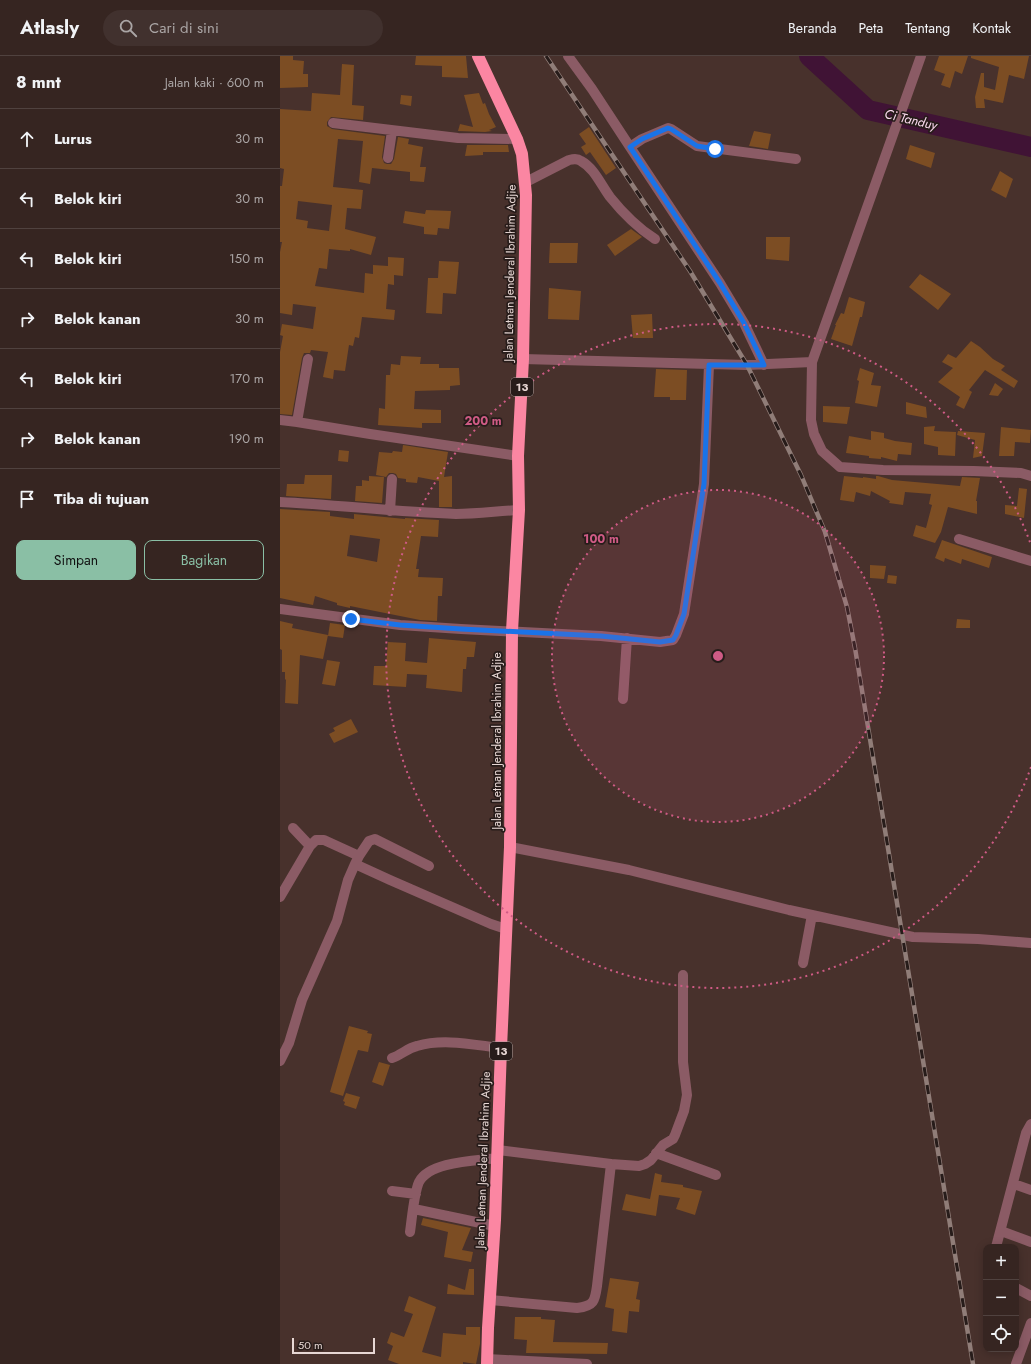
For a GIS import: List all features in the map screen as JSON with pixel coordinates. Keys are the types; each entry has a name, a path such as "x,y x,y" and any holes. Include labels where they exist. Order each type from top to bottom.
{"highway":[{"name":"Jalan Letnan Jenderal Ibrahim Adjie","path":"478,56 517,138 522,154 526,182 523,359 518,456 520,510 512,631 510,847 495,1226 487,1362"}],"street":[{"path":"568,56 592,89 720,283 744,323 764,365"},
{"path":"921,56 812,362 811,420 814,434 822,451 840,467 883,470 974,471 1031,476"},
{"path":"333,123 458,138 517,138"},
{"path":"630,147 642,139 668,128 697,146 796,159"},
{"path":"388,158 392,131"},
{"path":"526,182 569,160 581,160 590,169 610,198 643,231 655,239"},
{"path":"297,422 308,359"},
{"path":"523,359 709,365 764,365 812,362"},
{"path":"280,609 400,625 627,638 660,642 673,640 684,614 704,484 709,365"},
{"path":"280,420 518,456"},
{"path":"390,511 392,479"},
{"path":"280,502 390,511 457,514 520,510"},
{"path":"959,539 1031,561"},
{"path":"623,699 627,638"},
{"path":"293,828 310,846"},
{"path":"280,1061 283,1048 289,1043 302,1000 337,921 348,880 357,860 370,841 375,839 429,866"},
{"path":"280,897 310,846 316,840 324,840 390,880 491,924 506,929"},
{"path":"510,847 628,870 812,915 913,937 1031,943"},
{"path":"803,963 812,915"},
{"path":"410,1232 419,1182 430,1171 451,1164 498,1154 639,1166 651,1160 663,1144 673,1139 676,1135 687,1096 683,1062 683,975"},
{"path":"392,1058 415,1046 428,1043 445,1042 501,1048"},
{"path":"997,1244 1030,1130"},
{"path":"656,1153 716,1175"},
{"path":"490,1300 578,1308 591,1304 595,1299 597,1286 611,1164"},
{"path":"1014,1184 1031,1190"},
{"path":"392,1191 416,1194"},
{"path":"414,1208 495,1226"},
{"path":"1001,1231 1031,1242"},
{"path":"1019,1290 1031,1296"},
{"path":"1016,1364 1031,1323"},
{"path":"487,1362 587,1364"}],"building":[{"path":"280,56 293,56 293,60 304,61 303,74 308,74 308,87 280,88"},
{"path":"416,56 466,56 468,78 442,77 442,66 415,65"},
{"path":"939,56 968,56 962,74 955,71 950,88 941,85 945,74 934,70"},
{"path":"971,56 1029,56 1024,79 1009,75 1003,103 984,99 985,108 976,108 975,97 981,73 984,73 984,87 995,90 999,67 971,58"},
{"path":"342,64 354,65 352,105 364,106 363,120 331,117 327,122 327,126 332,129 385,136 382,157 384,163 387,164 391,164 394,159 398,137 409,139 408,144 423,147 420,167 426,167 424,182 410,181 410,172 372,168 370,184 359,182 363,141 338,139 333,187 363,190 361,209 347,208 345,229 376,237 371,255 350,249 350,251 329,249 327,269 319,268 315,286 364,293 365,273 373,274 373,265 388,266 388,257 404,258 403,276 394,275 394,285 388,284 386,309 395,310 394,320 362,317 359,338 355,337 353,346 349,345 345,371 334,370 333,379 323,377 328,352 311,350 310,353 304,353 292,415 280,414 280,352 283,336 280,335 282,324 313,329 316,307 293,304 292,315 280,313 280,252 282,242 280,242 280,186 282,186 284,169 280,168 280,109 311,111 312,93 340,95","holes":["298,201 332,205 329,231 307,228 308,221 296,219"]},
{"path":"479,93 483,104 485,103 496,127 489,130 492,131 485,132 458,131 460,124 473,127 464,95"},
{"path":"401,95 412,96 411,106 400,104"},
{"path":"589,127 616,168 606,175 590,152 586,155 581,147 586,144 579,134"},
{"path":"754,131 771,134 768,149 749,146"},
{"path":"467,145 508,145 509,152 483,152 483,155 465,156"},
{"path":"910,145 935,153 931,168 906,159"},
{"path":"1000,171 1013,179 1006,198 991,190"},
{"path":"426,210 451,211 449,229 438,228 437,235 424,234 424,227 403,223 405,211 425,214"},
{"path":"631,229 642,237 615,256 607,245"},
{"path":"766,237 790,237 789,261 766,259"},
{"path":"550,243 578,243 577,263 549,263"},
{"path":"439,261 459,262 456,294 443,293 442,314 426,313 428,278 438,278"},
{"path":"920,274 951,294 938,310 909,287"},
{"path":"549,288 581,291 579,320 548,319"},
{"path":"849,297 865,302 862,317 860,317 852,346 831,339 835,325 841,313 844,314"},
{"path":"652,314 653,338 633,338 631,315"},
{"path":"971,341 993,359 1005,366 1001,370 1018,381 1014,388 985,370 969,390 972,392 964,409 956,405 960,397 938,382 953,368 942,362 948,354 956,358"},
{"path":"401,356 421,357 420,364 439,364 439,368 459,368 460,385 450,386 450,390 415,391 414,409 441,410 441,423 422,423 422,428 378,425 379,408 385,409 386,375 390,375 391,364 400,365"},
{"path":"860,368 874,373 871,385 881,386 877,407 855,403 859,381 857,380"},
{"path":"656,369 687,370 686,400 670,400 670,397 654,397"},
{"path":"995,383 1003,389 998,396 989,395"},
{"path":"906,402 926,407 927,418 906,414"},
{"path":"823,406 850,407 847,424 823,422"},
{"path":"935,426 934,431 956,432 955,456 938,455 938,447 924,444 924,427"},
{"path":"1001,427 1031,430 1030,443 1015,442 1014,456 999,456"},
{"path":"871,431 884,433 884,438 912,443 911,455 898,454 897,461 881,457 881,459 869,458 869,456 846,453 849,436 871,440"},
{"path":"958,431 985,433 982,456 973,458 975,440 957,435"},
{"path":"403,445 448,452 444,477 452,476 452,507 439,507 439,481 418,477 417,483 406,482 406,479 398,478 396,474 393,473 389,473 386,477 376,475 379,452 402,452"},
{"path":"339,450 349,451 348,462 338,461"},
{"path":"305,475 332,475 331,499 286,496 287,484 304,484"},
{"path":"369,476 384,477 382,503 355,501 356,486 362,486 362,480 369,481"},
{"path":"844,476 876,479 876,476 878,476 892,480 960,486 962,477 980,478 976,501 977,514 948,507 941,532 935,543 913,536 916,525 926,528 932,505 929,504 931,494 905,492 903,505 889,503 890,501 871,491 870,496 856,492 854,502 840,500"},
{"path":"1019,488 1027,489 1024,518 1005,514 1005,505 1017,506"},
{"path":"280,509 330,512 330,516 354,519 354,514 405,519 439,520 438,537 421,536 416,569 419,569 418,577 443,578 442,596 438,596 437,621 420,620 350,606 350,608 337,605 337,603 315,596 313,605 280,598","holes":["350,535 380,539 377,562 347,556"]},
{"path":"942,540 992,557 989,568 962,559 961,564 945,558 944,562 935,558"},
{"path":"870,565 886,566 884,579 870,578"},
{"path":"888,575 897,576 896,584 887,583"},
{"path":"957,619 970,620 970,628 956,628"},
{"path":"280,621 293,624 292,628 328,635 323,659 300,655 298,704 285,703 286,679 285,680 285,672 282,672"},
{"path":"330,623 345,625 343,638 328,636"},
{"path":"429,638 476,642 474,657 467,657 466,669 463,669 462,692 426,688 427,675 407,674 406,687 373,685 374,666 386,666 388,642 406,643 405,661 427,663"},
{"path":"327,660 340,662 335,686 322,684"},
{"path":"351,719 358,732 334,743 329,734 335,731 333,728"},
{"path":"349,1026 368,1031 367,1033 372,1034 368,1052 358,1050 343,1096 330,1092"},
{"path":"379,1062 390,1065 383,1086 372,1082"},
{"path":"346,1093 360,1097 356,1109 344,1105 345,1102 343,1101"},
{"path":"655,1173 662,1175 661,1182 683,1185 683,1187 702,1191 695,1215 676,1209 680,1198 659,1195 656,1216 622,1210 626,1194 650,1199"},
{"path":"423,1218 471,1228 462,1250 473,1252 471,1262 444,1257 448,1232 421,1225"},
{"path":"469,1269 474,1269 474,1295 447,1294 448,1284 465,1290"},
{"path":"610,1278 639,1282 636,1299 640,1300 639,1312 629,1311 627,1333 612,1331 614,1309 605,1307"},
{"path":"409,1296 436,1307 422,1352 441,1357 443,1333 466,1335 466,1327 480,1327 480,1344 476,1364 463,1362 463,1364 399,1364 388,1360 393,1346 387,1343 391,1332 404,1337 413,1314 404,1311"},
{"path":"515,1317 541,1317 541,1319 555,1320 553,1342 608,1343 607,1354 526,1353 527,1340 514,1339"}],"waterway":[{"name":"Ci Tanduy","path":"809,56 868,110 1031,147"}],"railway":[{"path":"546,56 690,271 747,365 801,475 825,532 847,607 855,648 973,1364"}],"route":[{"path":"351,619 400,625 601,636 660,642 673,640 684,614 687,600 704,484 709,365 764,365 744,323 720,283 630,147 642,139 668,128 697,146 715,149"}]}
